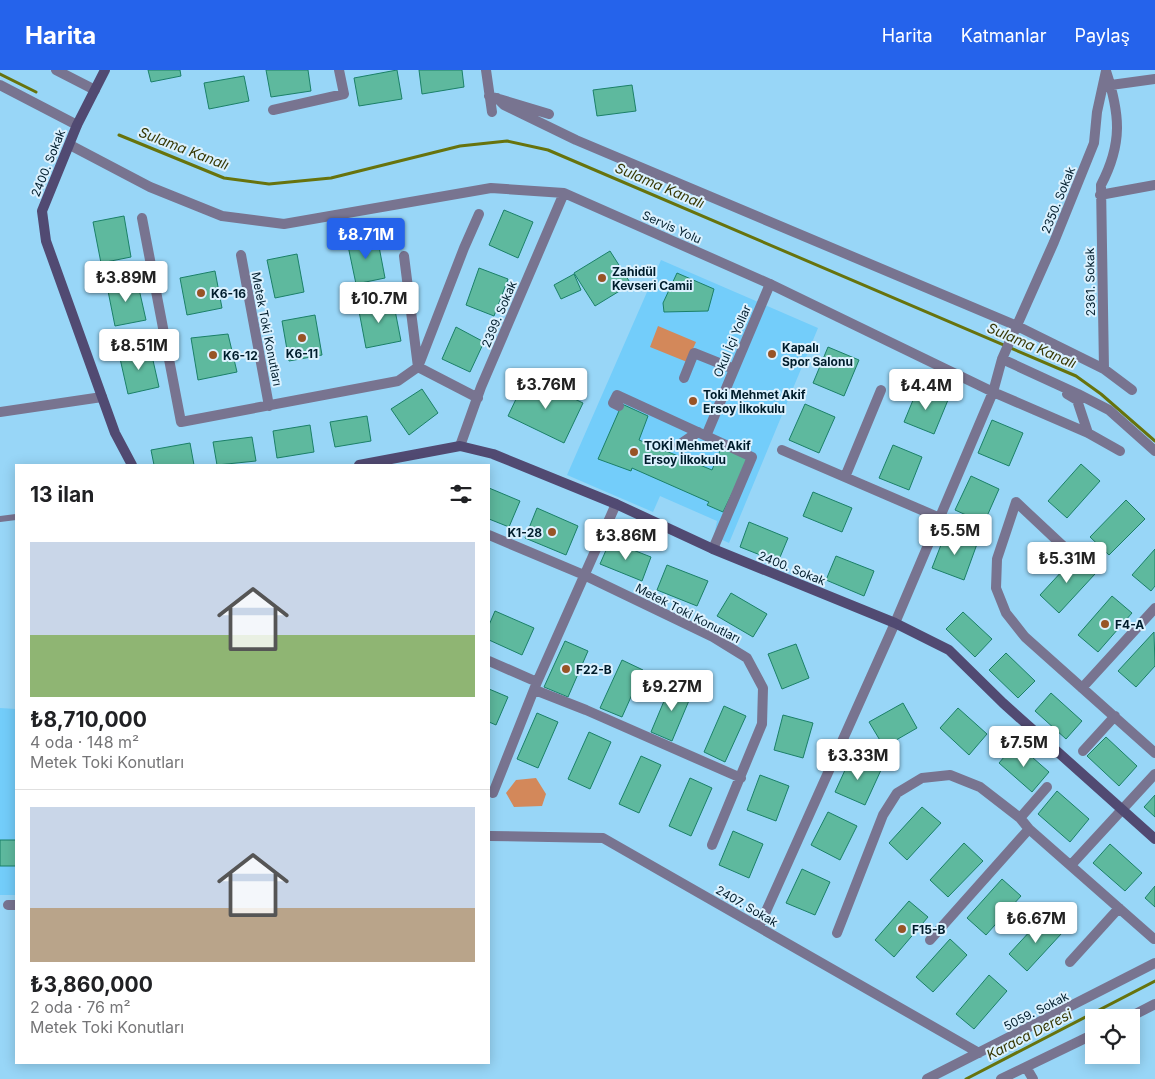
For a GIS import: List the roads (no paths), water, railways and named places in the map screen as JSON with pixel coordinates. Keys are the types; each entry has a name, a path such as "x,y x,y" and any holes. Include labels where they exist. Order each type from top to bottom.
{"main road":[{"path":"92,94 105,70"},
{"name":"2400. Sokak","path":"92,94 77,125 42,211 44,231 115,433 131,464"},
{"name":"2400. Sokak","path":"364,464 460,446 493,454 616,504 713,549 895,623 950,650 1002,703 1155,839"}],"street":[{"path":"56,70 92,94"},
{"path":"272,110 344,94 339,70"},
{"path":"486,70 493,97 492,112"},
{"name":"2361. Sokak","path":"1104,369 1100,195 1101,185 1112,163 1118,126 1111,85 1106,71"},
{"name":"2350. Sokak","path":"758,927 895,623 993,392 1002,360 1054,242 1094,143 1097,112 1106,71"},
{"path":"1111,85 1155,79"},
{"path":"0,85 77,125"},
{"path":"493,97 549,114"},
{"path":"493,97 504,105 576,140 1104,369 1132,390"},
{"name":"Servis Yolu","path":"70,144 150,187 222,216 284,224 491,188 564,193 770,284 993,392 1088,433 1120,451"},
{"path":"1100,195 1155,185"},
{"name":"2399. Sokak","path":"460,446 478,398 564,193"},
{"path":"418,367 464,248 480,214"},
{"name":"Metek Toki Konutları","path":"142,218 181,422 398,382 418,367"},
{"name":"Metek Toki Konutları","path":"241,255 269,406"},
{"path":"404,256 418,367"},
{"name":"Okul İçi Yollar","path":"702,434 734,369 770,284"},
{"path":"684,378 694,353 734,369"},
{"path":"1002,360 1077,400 1088,433"},
{"path":"1002,360 1109,410 1155,451"},
{"path":"418,367 478,398"},
{"path":"845,477 881,390"},
{"path":"619,406 613,403 617,394 752,457 713,549"},
{"path":"0,412 102,397"},
{"path":"679,445 702,434"},
{"path":"782,450 940,518"},
{"path":"1063,546 1016,502 997,559 996,588 1006,613 1025,637 1155,753"},
{"path":"493,793 536,686 616,504"},
{"name":"Metek Toki Konutları","path":"490,535 584,575 713,637 747,658 763,688 762,724 712,845"},
{"path":"1082,688 1155,608"},
{"path":"490,662 586,710 741,778"},
{"path":"1083,751 1115,716"},
{"path":"1071,865 1155,774"},
{"path":"837,933 883,815 897,793 922,778 950,775 980,787 1020,818 1029,829 1154,939"},
{"path":"1020,818 1047,786"},
{"path":"930,940 1029,829"},
{"name":"2407. Sokak","path":"490,838 603,838 979,1053"},
{"path":"1070,962 1119,908"},
{"name":"5059. Sokak","path":"927,1079 1155,964"},
{"path":"1140,1012 1155,1004"},
{"path":"1001,1079 1085,1038"},
{"path":"1026,1067 1032,1079"}],"lane":[{"path":"0,519 15,517"}],"waterway":[{"name":"Sulama Kanalı","path":"0,74 36,92"},
{"name":"Sulama Kanalı","path":"119,135 224,178 269,184 331,178 460,146 507,141 548,150 1076,376 1101,394 1155,441"},
{"name":"Karaca Deresi","path":"966,1079 1155,981"}],"place":[{"name":"Zahidül Kevseri Camii","path":"602,278"},
{"name":"K6-16","path":"201,293"},
{"name":"K6-11","path":"302,338"},
{"name":"Kapalı Spor Salonu","path":"772,354"},
{"name":"K6-12","path":"213,355"},
{"name":"Toki Mehmet Akif Ersoy İlkokulu","path":"693,401"},
{"name":"TOKİ Mehmet Akif Ersoy İlkokulu","path":"634,452"},
{"name":"K1-28","path":"552,532"},
{"name":"F4-A","path":"1105,624"},
{"name":"F22-B","path":"566,669"},
{"name":"F15-B","path":"902,929"}]}
